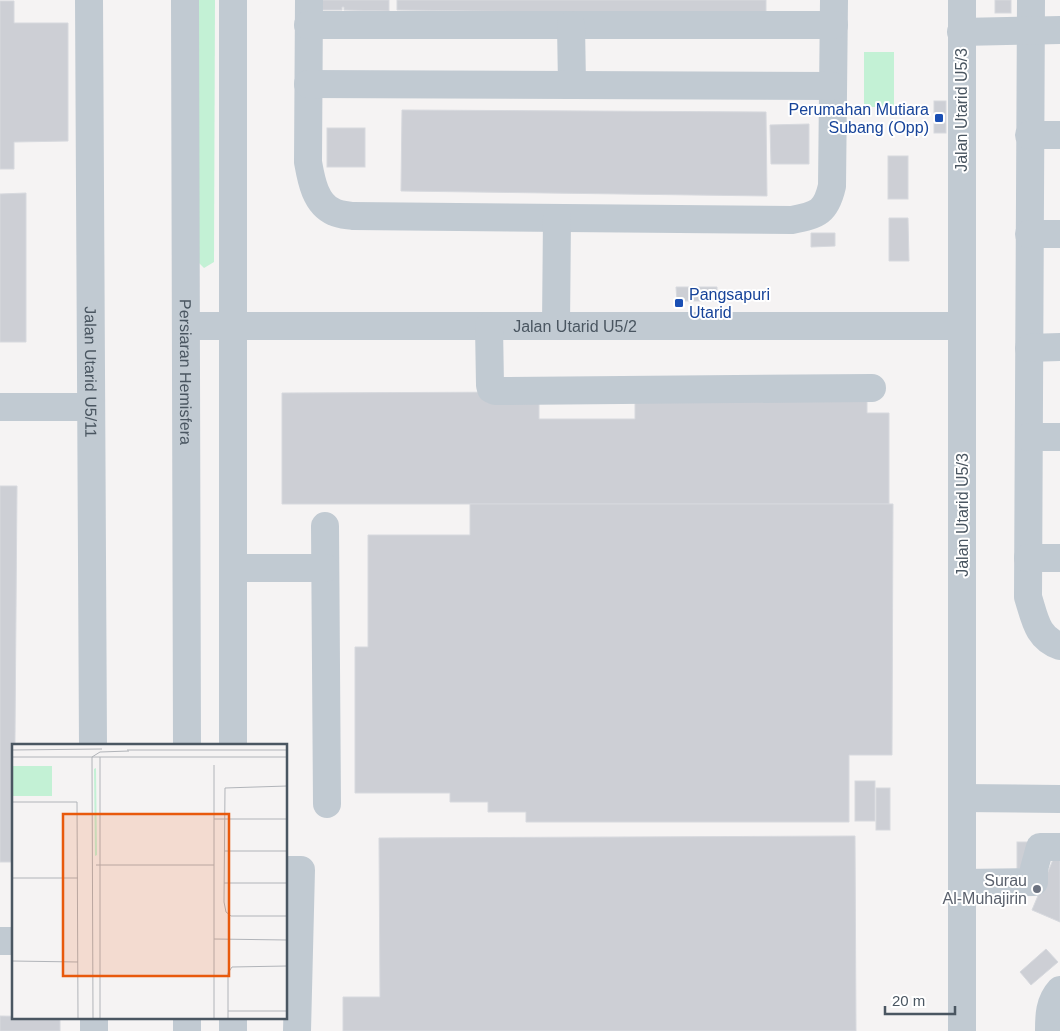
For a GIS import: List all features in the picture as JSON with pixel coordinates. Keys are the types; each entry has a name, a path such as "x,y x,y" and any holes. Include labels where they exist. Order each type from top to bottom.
{"street":[{"name":"Jalan Utarid U5/11","path":"88,0 92,744"},
{"name":"Persiaran Hemisfera","path":"185,0 187,744"},
{"path":"233,0 233,744"},
{"name":"Jalan Utarid U5/3","path":"962,0 962,1031"},
{"path":"1031,0 1028,598 1037,624 1048,642 1060,646"},
{"path":"309,12 571,25 834,12 832,186 828,204 809,217 792,220 353,216 334,212 322,203 312,184 308,162 309,12"},
{"path":"571,25 572,85"},
{"path":"961,32 1060,30"},
{"path":"308,84 833,86"},
{"path":"1029,135 1060,135"},
{"path":"556,326 557,218"},
{"path":"1029,234 1060,234"},
{"name":"Jalan Utarid U5/2","path":"187,326 962,326"},
{"path":"490,326 490,385 491,389 495,391 872,388"},
{"path":"1029,348 1060,347"},
{"path":"0,407 91,407"},
{"path":"1029,437 1060,437"},
{"path":"325,526 327,804"},
{"path":"1028,558 1060,558"},
{"path":"233,568 325,568"},
{"path":"962,798 1060,799"},
{"path":"962,883 1034,882 1034,869 1040,847 1060,847"},
{"path":"288,870 301,870 297,1031"},
{"path":"1049,1031 1051,1006 1054,997 1060,990"},
{"path":"94,1018 94,1031"},
{"path":"187,1018 188,1031"},
{"path":"233,1018 233,1031"}],"green space":[{"path":"197,0 215,0 214,262 204,268 197,261"},
{"path":"864,52 894,52 894,107 864,107"}],"building":[{"path":"318,0 389,0 389,11 344,10 344,7 342,7 342,10 317,10"},
{"path":"397,0 766,0 766,15 397,10"},
{"path":"995,0 1011,0 1011,13 995,13"},
{"path":"0,1 14,1 14,23 68,23 68,141 14,142 14,169 0,169"},
{"path":"934,101 946,101 946,133 934,133"},
{"path":"402,110 766,112 767,196 401,191"},
{"path":"809,124 809,164 771,164 770,125"},
{"path":"327,128 365,128 365,167 327,167"},
{"path":"888,156 908,156 908,199 888,199"},
{"path":"26,193 26,342 0,342 0,194"},
{"path":"889,218 908,218 909,261 889,261"},
{"path":"811,233 835,233 835,246 811,247"},
{"path":"676,287 717,287 717,301 677,301"},
{"path":"539,392 539,419 635,419 635,392 867,392 867,413 889,413 889,504 282,504 282,393"},
{"path":"0,486 17,486 15,744 12,744 12,862 0,862"},
{"path":"470,504 893,504 892,755 849,755 849,822 526,822 526,812 488,812 488,802 450,802 450,793 355,793 355,647 368,647 368,535 470,535"},
{"path":"855,781 875,781 875,821 855,821"},
{"path":"876,788 890,788 890,830 876,830"},
{"path":"855,836 856,1031 343,1031 343,997 380,997 379,838"},
{"path":"1017,842 1031,842 1031,869 1017,869"},
{"path":"1055,855 1060,857 1060,922 1032,910"},
{"path":"1046,949 1058,962 1031,985 1020,972"},
{"path":"0,1016 12,1016 12,1018 60,1018 60,1031 0,1031"}],"place":[{"name":"Perumahan Mutiara Subang (Opp)","path":"939,118"},
{"name":"Pangsapuri Utarid","path":"679,303"},
{"name":"Surau Al-Muhajirin","path":"1037,889"}]}
